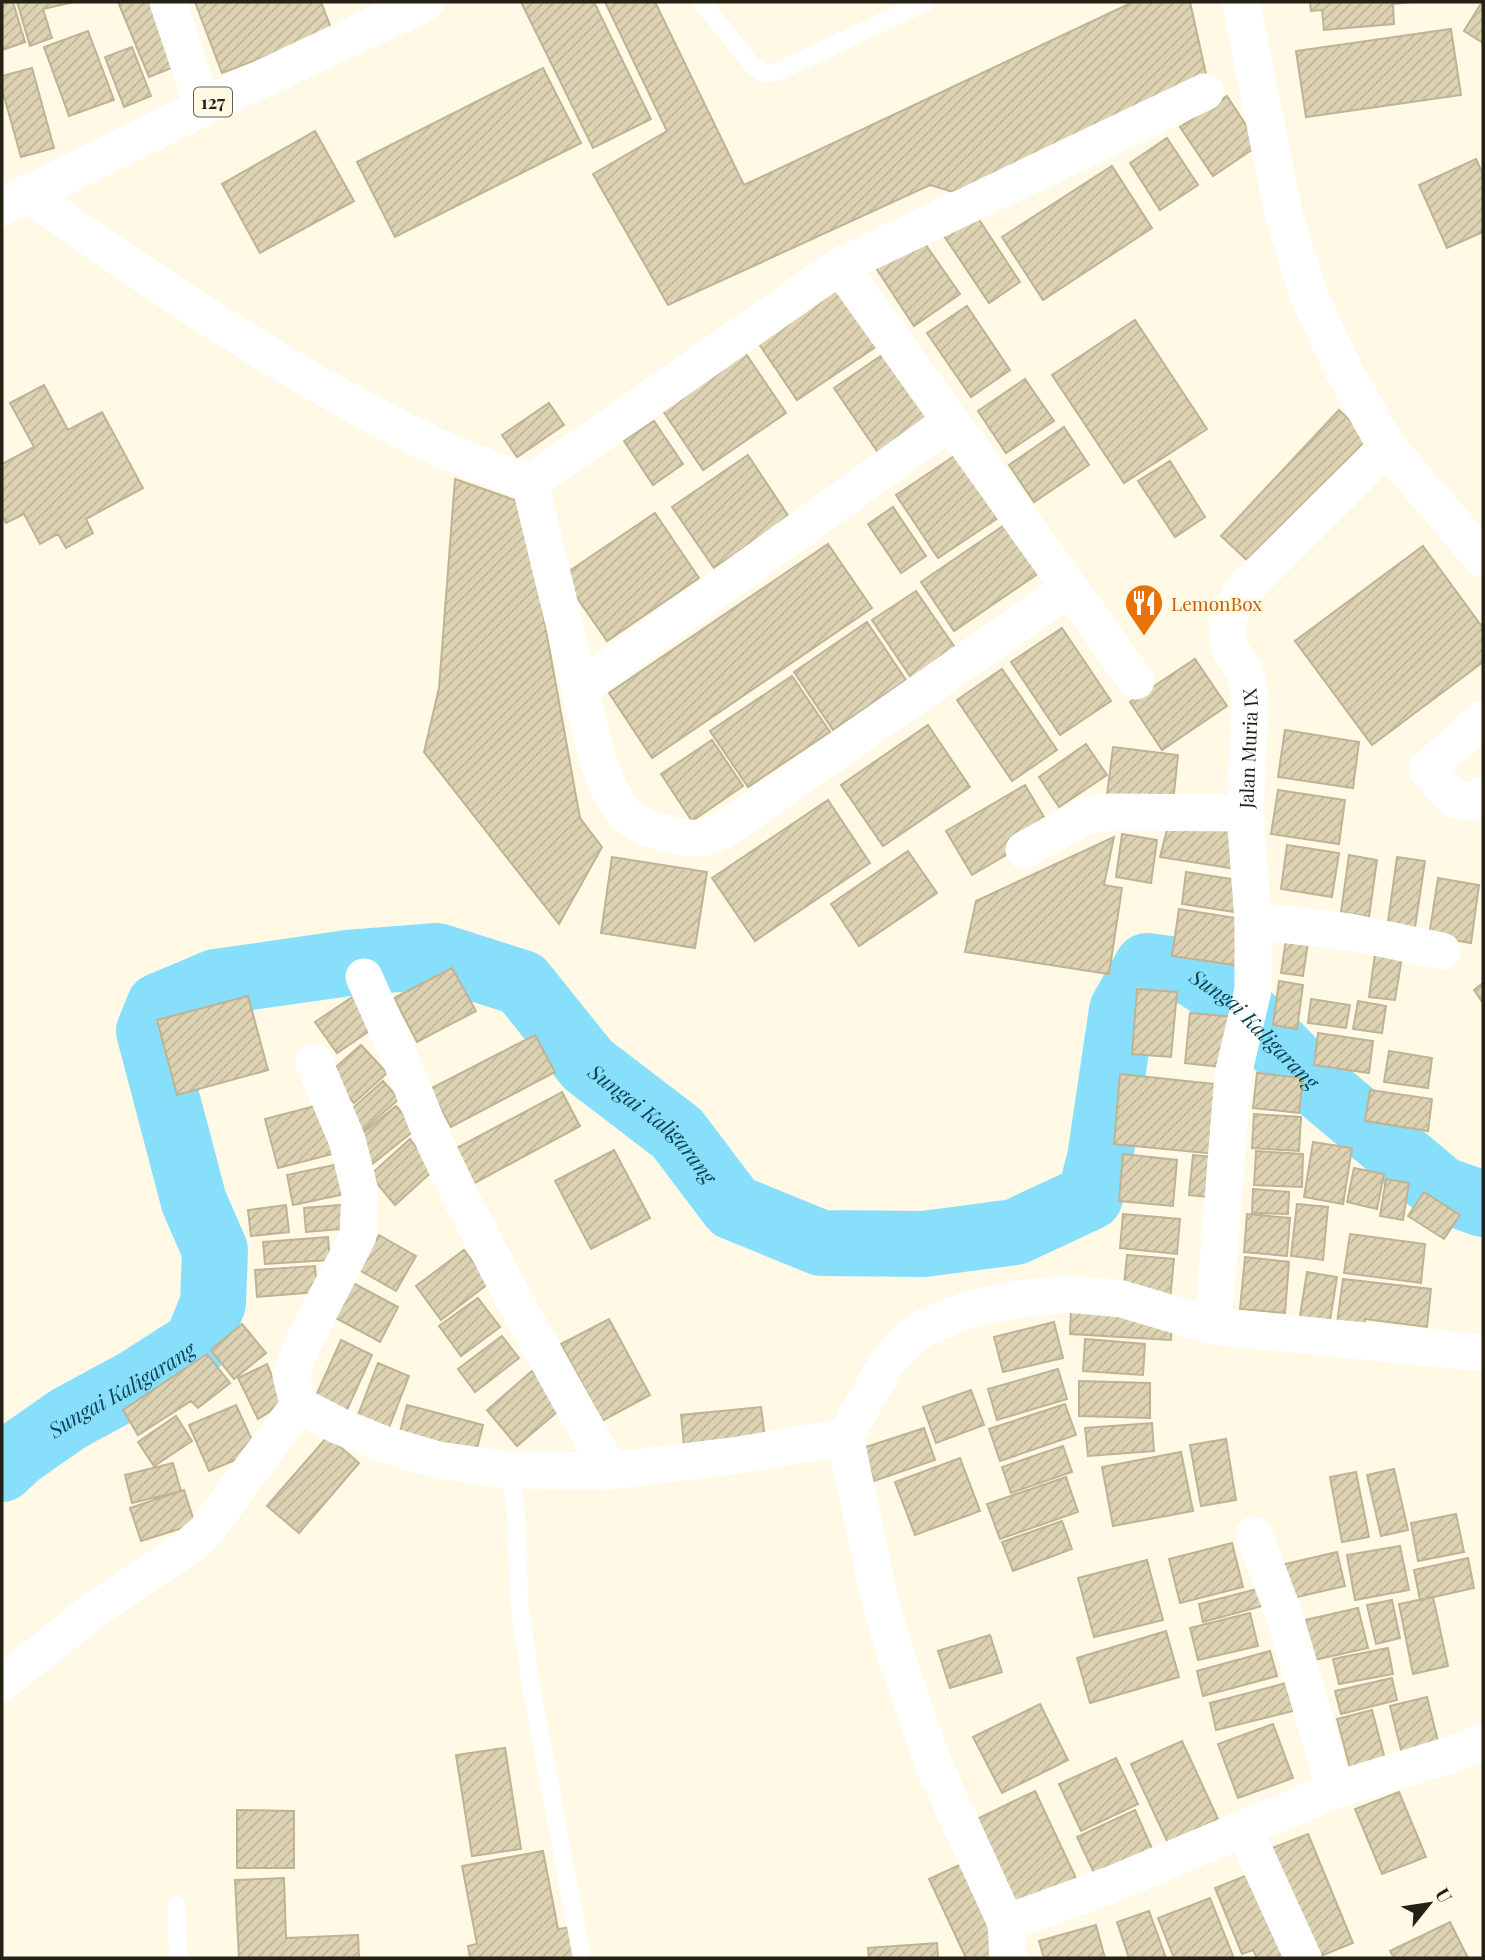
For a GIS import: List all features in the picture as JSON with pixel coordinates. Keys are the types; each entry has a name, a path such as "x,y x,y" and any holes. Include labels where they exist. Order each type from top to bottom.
{"main road":[{"name":"127","path":"15,200 203,107 426,2"},
{"path":"1241,2 1284,216 1309,296 1345,373 1387,447 1483,559"}],"street":[{"path":"168,2 203,107"},
{"path":"530,483 840,266 1205,92"},
{"path":"15,200 288,366 418,438 530,483"},
{"path":"840,266 1136,681"},
{"path":"579,689 951,421"},
{"name":"Jalan Muria IX","path":"1213,1326 1233,1075 1253,990 1253,921 1245,813 1250,705 1248,683 1231,651 1227,622 1241,592 1387,447"},
{"path":"530,483 579,689 597,758 608,786 625,814 650,828 679,837 704,838 727,828 1070,588"},
{"path":"1483,719 1427,769 1455,800 1472,801 1483,795"},
{"path":"1024,850 1085,816 1110,812 1245,813"},
{"path":"1253,921 1350,932 1442,951"},
{"path":"364,976 434,1141 464,1204 522,1315 610,1471"},
{"path":"300,1410 291,1376 301,1347 358,1236 359,1225 360,1192 347,1140 313,1062"},
{"path":"1483,1353 1213,1326 1122,1299 1068,1294 1018,1299 968,1310 926,1327 905,1342 886,1364 845,1437 878,1591 895,1653 933,1763 1007,1941 1113,1884 1335,1790 1450,1755 1483,1742"},
{"path":"2,1683 93,1611 187,1548 206,1531 293,1413 300,1410 308,1410 383,1444 438,1460 509,1470 610,1471 739,1455 845,1437"},
{"path":"1254,1535 1284,1617 1335,1790"},
{"path":"1244,1829 1303,1958"}],"lane":[{"path":"702,2 752,65 764,74 776,72 926,2"},
{"path":"509,1470 516,1511 519,1601 531,1686 582,1958"},
{"path":"177,1905 178,1958"}],"building":[{"path":"2,2 13,2 25,42 2,50"},
{"path":"17,2 74,2 43,9 52,38 30,46"},
{"path":"118,2 153,2 179,65 149,77"},
{"path":"195,2 321,2 332,31 222,73"},
{"path":"521,2 594,2 651,119 593,148"},
{"path":"605,2 655,2 744,185 1133,2 1190,2 1208,83 953,192 930,185 668,305 593,174 667,131"},
{"path":"1310,2 1412,2 1393,4 1394,24 1324,30 1322,10 1311,11"},
{"path":"1483,2 1483,43 1464,31"},
{"path":"1451,29 1461,95 1306,117 1296,51"},
{"path":"88,31 114,100 69,116 44,47"},
{"path":"132,47 151,96 124,107 105,57"},
{"path":"32,68 54,148 21,157 2,89 2,76"},
{"path":"543,68 581,143 395,237 357,162"},
{"path":"1227,96 1259,145 1213,176 1180,127"},
{"path":"315,131 354,201 260,253 222,184"},
{"path":"1167,138 1198,185 1160,210 1130,163"},
{"path":"1476,159 1483,174 1483,232 1447,248 1419,185"},
{"path":"1112,166 1152,228 1043,300 1002,237"},
{"path":"976,215 1020,282 989,303 944,236"},
{"path":"921,238 960,294 914,326 876,268"},
{"path":"840,285 880,344 797,400 757,341"},
{"path":"967,306 1010,370 971,397 927,333"},
{"path":"1135,320 1207,429 1124,483 1052,375"},
{"path":"744,351 786,413 703,470 661,408"},
{"path":"888,351 932,417 879,454 834,388"},
{"path":"1025,379 1054,421 1006,453 978,411"},
{"path":"44,385 68,430 102,412 143,488 86,519 93,533 66,548 58,534 40,544 24,514 6,523 2,515 2,464 34,447 10,403"},
{"path":"549,403 564,425 517,457 502,435"},
{"path":"1339,410 1368,438 1251,564 1221,536"},
{"path":"654,421 683,464 653,485 624,441"},
{"path":"1064,427 1089,465 1034,502 1009,465"},
{"path":"748,455 789,517 714,568 672,507"},
{"path":"956,455 998,518 938,558 896,495"},
{"path":"1170,461 1205,517 1175,537 1138,481"},
{"path":"455,479 523,503 580,818 602,847 559,924 424,752 439,688"},
{"path":"893,507 926,556 901,573 868,524"},
{"path":"655,513 699,578 607,641 562,576"},
{"path":"1006,524 1039,573 954,631 921,582"},
{"path":"828,544 872,608 652,758 609,693"},
{"path":"1423,546 1483,628 1483,662 1372,745 1295,641"},
{"path":"916,591 956,649 912,679 872,620"},
{"path":"867,622 906,680 833,730 794,672"},
{"path":"1062,628 1111,701 1060,735 1011,662"},
{"path":"1195,659 1227,706 1162,750 1130,702"},
{"path":"1002,669 1057,750 1012,781 957,700"},
{"path":"792,676 830,732 748,787 710,731"},
{"path":"928,725 970,787 883,846 841,785"},
{"path":"1285,730 1359,742 1353,788 1278,777"},
{"path":"712,740 743,786 692,821 661,774"},
{"path":"1086,744 1107,775 1059,807 1039,777"},
{"path":"1113,747 1178,755 1172,812 1106,803"},
{"path":"1025,785 1051,829 972,875 946,831"},
{"path":"1278,790 1345,800 1339,844 1271,834"},
{"path":"828,800 870,863 755,941 712,878"},
{"path":"1170,818 1240,819 1236,869 1160,857"},
{"path":"1122,834 1157,840 1151,883 1116,877"},
{"path":"1114,837 1104,885 1122,888 1109,974 965,952 976,901"},
{"path":"1287,845 1339,853 1332,897 1281,889"},
{"path":"908,851 937,893 859,946 831,904"},
{"path":"1349,855 1377,860 1369,917 1341,912"},
{"path":"612,857 707,872 695,948 601,933"},
{"path":"1397,857 1425,861 1414,934 1387,929"},
{"path":"1186,872 1245,881 1241,913 1182,904"},
{"path":"1438,878 1479,885 1471,943 1429,936"},
{"path":"1179,909 1248,920 1241,966 1172,956"},
{"path":"1287,932 1309,936 1303,976 1281,973"},
{"path":"1376,947 1403,951 1395,1000 1369,997"},
{"path":"452,968 476,1011 417,1042 394,998"},
{"path":"1279,981 1303,985 1297,1029 1273,1025"},
{"path":"1483,983 1483,1003 1474,990"},
{"path":"1137,989 1177,992 1171,1057 1132,1054"},
{"path":"357,994 378,1025 337,1053 315,1022"},
{"path":"248,996 268,1070 177,1095 157,1020"},
{"path":"1311,999 1350,1005 1346,1028 1308,1023"},
{"path":"1358,1001 1386,1006 1382,1033 1353,1029"},
{"path":"1190,1013 1235,1017 1230,1068 1185,1063"},
{"path":"1318,1033 1373,1041 1369,1073 1314,1065"},
{"path":"535,1035 555,1072 451,1127 430,1089"},
{"path":"361,1045 387,1073 354,1103 328,1074"},
{"path":"1389,1051 1432,1058 1428,1088 1384,1082"},
{"path":"1257,1073 1303,1078 1299,1113 1253,1108"},
{"path":"1120,1074 1223,1085 1216,1154 1114,1144"},
{"path":"383,1081 399,1099 359,1134 344,1116"},
{"path":"1370,1090 1432,1099 1428,1131 1365,1121"},
{"path":"562,1092 580,1126 473,1184 455,1149"},
{"path":"323,1104 336,1153 278,1168 265,1119"},
{"path":"396,1106 416,1129 371,1165 352,1142"},
{"path":"1254,1114 1301,1117 1299,1151 1252,1148"},
{"path":"410,1139 434,1170 395,1205 370,1175"},
{"path":"1313,1142 1352,1148 1343,1204 1304,1197"},
{"path":"614,1150 650,1218 591,1249 555,1181"},
{"path":"1256,1151 1303,1154 1302,1187 1254,1185"},
{"path":"1123,1154 1177,1160 1173,1206 1119,1201"},
{"path":"1193,1155 1222,1158 1219,1198 1189,1195"},
{"path":"339,1164 345,1194 293,1205 287,1175"},
{"path":"1354,1168 1384,1174 1377,1209 1347,1202"},
{"path":"1386,1179 1409,1183 1403,1220 1380,1216"},
{"path":"1253,1189 1289,1192 1288,1214 1252,1213"},
{"path":"1424,1192 1460,1215 1444,1239 1408,1216"},
{"path":"351,1204 353,1228 306,1232 304,1208"},
{"path":"1297,1204 1328,1207 1323,1260 1291,1256"},
{"path":"286,1205 289,1232 251,1236 248,1210"},
{"path":"1123,1214 1180,1219 1177,1254 1120,1248"},
{"path":"1247,1214 1290,1218 1287,1256 1244,1252"},
{"path":"1350,1234 1425,1244 1421,1283 1344,1273"},
{"path":"379,1235 416,1256 396,1291 359,1270"},
{"path":"328,1237 330,1260 265,1264 263,1242"},
{"path":"464,1250 489,1283 441,1320 416,1286"},
{"path":"1127,1255 1174,1259 1170,1300 1123,1296"},
{"path":"1245,1257 1289,1262 1285,1313 1240,1309"},
{"path":"315,1266 317,1292 257,1297 255,1270"},
{"path":"1307,1272 1337,1277 1328,1333 1298,1328"},
{"path":"1343,1279 1431,1289 1427,1327 1365,1319 1362,1335 1336,1331"},
{"path":"351,1282 398,1307 380,1342 334,1317"},
{"path":"478,1298 500,1327 461,1356 439,1326"},
{"path":"1071,1310 1172,1316 1171,1340 1070,1334"},
{"path":"609,1319 650,1395 602,1421 561,1344"},
{"path":"1054,1322 1063,1358 1003,1372 994,1337"},
{"path":"242,1324 266,1353 234,1379 211,1350"},
{"path":"502,1336 519,1358 475,1392 458,1369"},
{"path":"1085,1339 1145,1344 1143,1375 1083,1371"},
{"path":"341,1340 372,1355 346,1412 315,1398"},
{"path":"207,1354 230,1383 198,1408 191,1401 138,1435 123,1410"},
{"path":"378,1363 409,1376 386,1435 355,1423"},
{"path":"267,1364 283,1403 258,1419 238,1378"},
{"path":"1058,1369 1067,1399 997,1420 988,1389"},
{"path":"532,1371 563,1407 517,1446 487,1410"},
{"path":"1079,1381 1150,1383 1150,1418 1079,1416"},
{"path":"971,1390 984,1425 936,1443 923,1407"},
{"path":"1065,1404 1076,1435 1000,1461 989,1429"},
{"path":"236,1405 257,1451 209,1471 189,1425"},
{"path":"407,1405 483,1425 474,1460 398,1439"},
{"path":"761,1407 766,1446 685,1455 681,1415"},
{"path":"176,1416 192,1441 154,1466 138,1442"},
{"path":"1152,1423 1154,1451 1088,1456 1085,1428"},
{"path":"924,1428 935,1460 874,1481 863,1448"},
{"path":"328,1436 359,1463 299,1533 267,1506"},
{"path":"1226,1439 1236,1500 1201,1506 1190,1445"},
{"path":"1063,1446 1072,1472 1011,1493 1002,1467"},
{"path":"1181,1452 1193,1511 1113,1526 1102,1467"},
{"path":"960,1458 980,1511 915,1535 895,1482"},
{"path":"173,1463 181,1491 132,1503 125,1475"},
{"path":"1394,1469 1408,1530 1381,1536 1367,1475"},
{"path":"1356,1472 1369,1537 1342,1542 1330,1477"},
{"path":"1066,1477 1078,1512 1000,1539 987,1504"},
{"path":"184,1490 195,1524 141,1541 130,1508"},
{"path":"1456,1514 1464,1552 1418,1561 1411,1523"},
{"path":"1062,1521 1072,1549 1013,1571 1002,1542"},
{"path":"1232,1543 1243,1587 1180,1603 1169,1559"},
{"path":"1400,1546 1409,1590 1355,1600 1347,1555"},
{"path":"1337,1552 1345,1586 1288,1599 1281,1565"},
{"path":"1468,1558 1474,1588 1420,1600 1414,1570"},
{"path":"1147,1560 1163,1620 1094,1637 1078,1578"},
{"path":"1257,1589 1262,1606 1203,1622 1199,1604"},
{"path":"1433,1597 1448,1666 1413,1674 1399,1604"},
{"path":"1392,1600 1400,1638 1376,1644 1367,1605"},
{"path":"1358,1608 1368,1648 1314,1660 1305,1620"},
{"path":"1250,1613 1258,1646 1198,1660 1190,1628"},
{"path":"1166,1631 1179,1677 1090,1703 1077,1658"},
{"path":"990,1635 1002,1672 950,1688 938,1651"},
{"path":"1388,1648 1393,1674 1339,1684 1333,1659"},
{"path":"1270,1651 1277,1676 1203,1696 1197,1671"},
{"path":"1392,1678 1397,1700 1341,1714 1335,1691"},
{"path":"1286,1683 1293,1711 1216,1730 1210,1703"},
{"path":"1427,1697 1441,1753 1404,1762 1390,1706"},
{"path":"1040,1704 1068,1760 1002,1793 973,1737"},
{"path":"1372,1710 1386,1763 1351,1772 1337,1719"},
{"path":"1273,1724 1293,1778 1238,1798 1218,1744"},
{"path":"1182,1741 1218,1819 1168,1843 1131,1764"},
{"path":"505,1748 521,1849 472,1856 456,1755"},
{"path":"1116,1758 1138,1804 1081,1831 1059,1784"},
{"path":"1035,1791 1076,1878 1011,1909 971,1822"},
{"path":"1399,1792 1426,1857 1382,1874 1355,1809"},
{"path":"237,1810 294,1811 294,1868 237,1868"},
{"path":"1135,1810 1154,1853 1097,1879 1077,1837"},
{"path":"1308,1834 1353,1943 1316,1958 1267,1850"},
{"path":"543,1851 558,1929 572,1927 578,1958 470,1958 468,1946 477,1944 462,1866"},
{"path":"968,1861 1002,1935 995,1958 966,1958 929,1879"},
{"path":"1255,1872 1289,1958 1257,1958 1253,1950 1242,1954 1215,1888"},
{"path":"284,1878 286,1938 358,1935 359,1958 239,1958 235,1880"},
{"path":"1210,1898 1233,1956 1174,1958 1158,1918"},
{"path":"1149,1911 1166,1958 1129,1958 1117,1922"},
{"path":"1450,1922 1468,1958 1394,1958 1390,1951"},
{"path":"1096,1925 1105,1958 1044,1958 1039,1941"},
{"path":"937,1943 938,1958 869,1958 868,1948"}],"waterway":[{"name":"Sungai Kaligarang","path":"2,1469 18,1454 68,1419 136,1382 197,1343 213,1303 215,1250 194,1202 149,1031 159,1006 216,982 348,963 437,956 522,983 588,1065 677,1133 733,1207 821,1243 924,1244 1015,1232 1090,1197 1100,1158 1122,1010 1147,966 1191,972 1234,1001 1309,1078 1441,1189 1483,1204"}],"place":[{"name":"LemonBox","path":"1144,637"}]}
